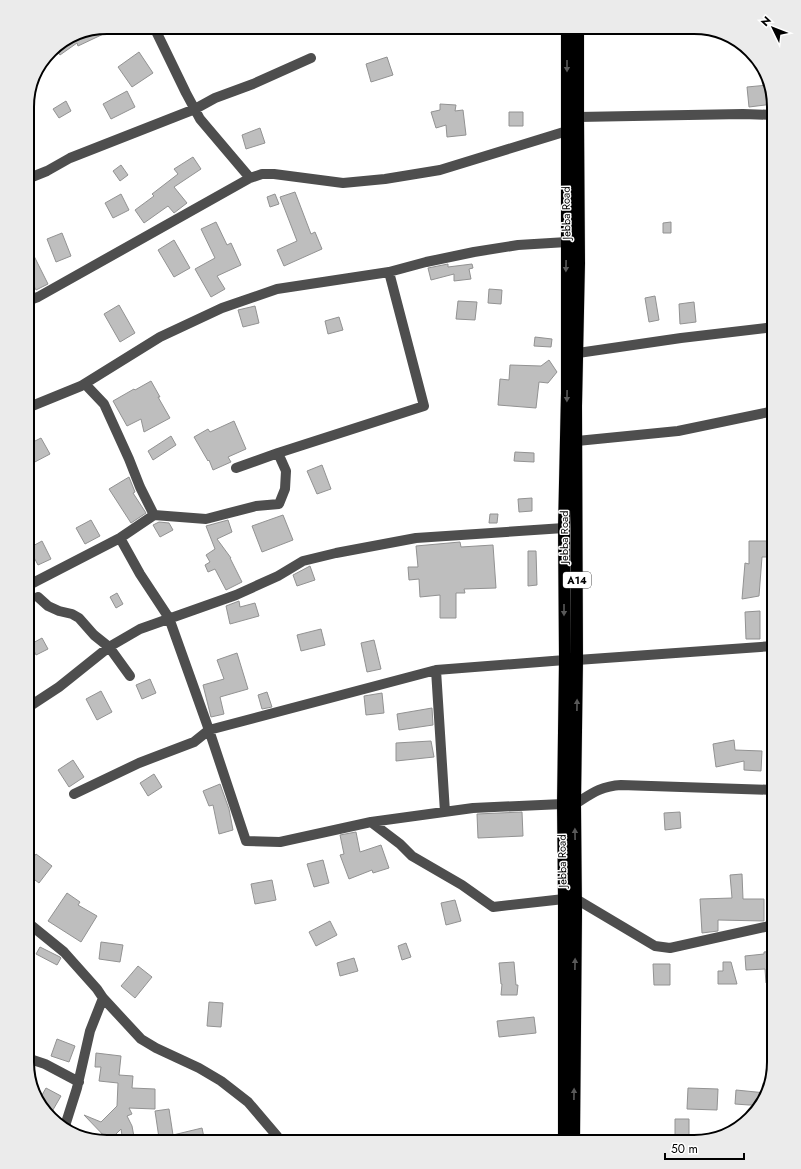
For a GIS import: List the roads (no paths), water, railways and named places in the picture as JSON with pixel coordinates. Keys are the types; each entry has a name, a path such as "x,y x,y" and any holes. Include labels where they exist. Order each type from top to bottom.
{"highway":[{"name":"Jebba Road","path":"567,34 567,393 564,528 574,1135"},
{"name":"Jebba Road","path":"569,804 577,660 576,406 579,263 578,34"},
{"name":"Jebba Road","path":"564,1135 570,899"}],"street":[{"path":"157,34 200,119 250,178"},
{"path":"34,176 47,171 70,158 195,110 215,98 253,84 311,58"},
{"path":"578,117 767,115"},
{"path":"34,299 250,178 262,174 274,174 343,183 385,179 440,170 567,131"},
{"path":"34,405 85,384 160,337 222,308 277,289 389,272 426,262 474,252 518,245 567,242"},
{"path":"236,468 424,406 389,272"},
{"path":"578,353 681,338 767,328"},
{"path":"85,384 104,404 140,487 154,515"},
{"path":"577,441 678,431 767,412"},
{"path":"34,582 120,538 154,515 206,519 256,506 279,504 285,489 286,471 278,453"},
{"path":"34,703 59,687 109,647 140,629 236,595 278,576 303,561 336,553 416,538 564,528"},
{"path":"120,538 140,574 169,618 209,730 246,841 280,842 371,822 472,808 569,804 608,786 621,785 767,790"},
{"path":"38,597 48,606 59,611 72,614 79,618 94,635 109,647 130,676"},
{"path":"577,660 767,646"},
{"path":"74,794 139,763 194,742 209,730 436,670 565,660"},
{"path":"436,670 445,812"},
{"path":"371,822 400,844 412,856 462,885 493,907 570,899 655,946 670,948 767,927"},
{"path":"34,928 64,952 97,989 103,998 141,1039 221,1081 248,1102 276,1135"},
{"path":"66,1122 79,1082 90,1031 103,998"},
{"path":"34,1060 45,1064 79,1082"}]}
